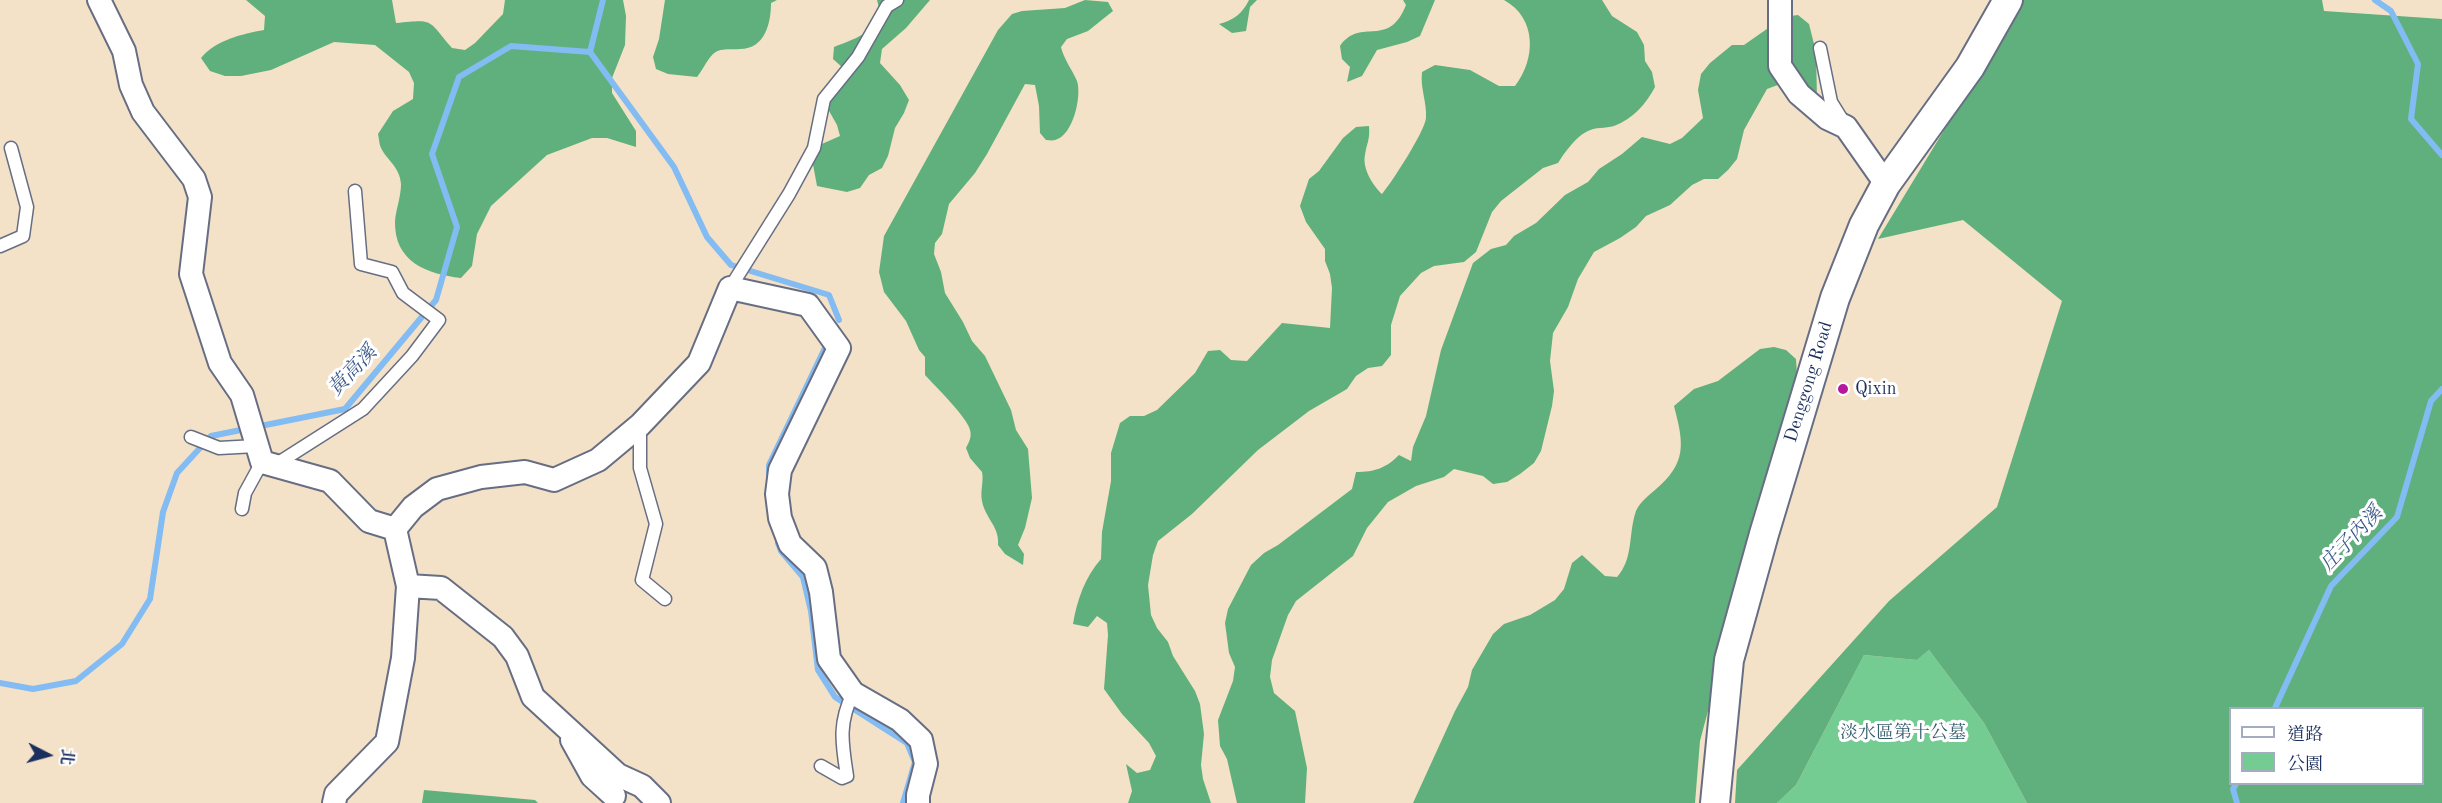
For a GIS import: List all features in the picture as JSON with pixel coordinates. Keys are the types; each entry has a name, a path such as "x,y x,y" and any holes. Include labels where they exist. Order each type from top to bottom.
{"street":[{"path":"99,0 124,51 130,85 143,112 194,179 200,196 191,274 220,363 242,395 264,458 330,481 369,521 395,529"},
{"path":"1780,0 1780,66 1799,94 1827,118 1846,128 1886,184"},
{"name":"Denggong Road","path":"1715,803 1729,660 1835,298 1864,225 1886,184 1970,67 2008,0"},
{"path":"395,529 413,507 437,489 481,477 525,472 555,480 598,460 640,425 699,363 730,288 808,305 839,348 780,470 777,494 780,518 790,544 815,568 821,592 829,659 853,693 900,720 921,740 926,764 918,803"},
{"path":"334,803 336,794 387,742 403,658 408,586 395,529"},
{"path":"408,586 441,588 503,637 517,656 533,697 618,775 642,786 659,803"},
{"path":"564,725 592,776 614,796"}],"lane":[{"path":"730,288 789,194 814,148 824,99 858,57 887,6 897,0"},
{"path":"1820,48 1831,102 1846,128"},
{"path":"0,246 22,236 27,207 11,148"},
{"path":"242,509 245,493 264,458 363,409 412,356 439,320 403,293 392,272 361,264 355,191"},
{"path":"640,425 640,468 656,525 642,580 664,599"},
{"path":"191,437 219,448 264,458"},
{"path":"821,766 842,778 847,776 843,746 843,712 853,693"}],"green space":[{"path":"246,0 392,0 396,23 418,21 429,23 452,48 465,50 503,14 505,0 623,0 626,16 625,45 612,78 612,93 636,131 636,147 607,138 592,138 547,155 491,206 477,234 472,266 461,278 425,269 406,256 400,247 395,221 401,189 400,178 396,168 381,148 378,134 393,111 413,99 414,83 409,72 375,45 334,42 271,70 241,76 225,76 210,71 201,58 207,52 222,42 264,30 265,16"},
{"path":"665,0 777,0 771,3 770,19 761,40 749,48 716,52 697,77 668,74 656,69 653,57 659,39"},
{"path":"877,0 930,0 906,28 882,49 880,63 900,85 909,100 895,128 888,156 882,168 869,175 860,188 847,192 817,186 812,159 815,147 840,136 837,125 824,102 843,68 833,59 834,47 860,36 874,26 878,19"},
{"path":"1085,0 1108,2 1113,11 1088,31 1067,39 1061,47 1078,88 1075,115 1067,131 1055,140 1046,140 1040,133 1039,106 1035,85 1025,84 975,173 949,204 942,234 935,243 934,254 941,272 945,293 972,341 985,356 1011,410 1016,430 1028,449 1032,498 1025,528 1018,545 1024,554 1023,565 1005,554 998,545 997,533 982,501 982,472 970,458 966,448 971,435 968,425 958,410 925,375 925,357 919,350 906,321 884,292 879,272 884,236 998,30 1012,14 1022,11 1065,8"},
{"path":"1249,0 1257,0 1250,7 1246,31 1232,33 1219,24 1237,16"},
{"path":"1403,0 1435,0 1420,36 1377,50 1362,76 1347,82 1350,67 1342,59 1340,46 1348,37 1357,33 1383,30 1391,26 1399,18 1406,5"},
{"path":"1504,0 1602,0 1612,16 1637,32 1644,45 1645,61 1652,72 1655,87 1633,115 1614,126 1593,129 1582,135 1570,146 1558,163 1543,168 1501,201 1492,212 1476,252 1464,262 1434,266 1421,273 1400,296 1391,325 1391,355 1382,366 1368,368 1356,376 1347,389 1309,411 1258,450 1192,514 1158,541 1148,585 1151,615 1195,691 1200,704 1204,734 1201,765 1211,803 1128,803 1132,791 1126,764 1137,773 1150,770 1156,756 1149,743 1122,714 1104,689 1107,623 1097,616 1088,627 1073,624 1082,589 1090,573 1101,559 1102,532 1111,481 1111,453 1120,423 1130,416 1144,416 1157,410 1195,373 1208,351 1220,350 1231,360 1247,361 1282,323 1330,328 1332,288 1325,261 1325,249 1306,222 1300,206 1309,179 1319,171 1343,138 1356,127 1369,126 1364,160 1372,182 1382,194 1424,125 1426,112 1422,72 1435,65 1470,70 1499,86 1515,86 1527,64 1530,40 1523,17"},
{"path":"2023,0 2322,0 2324,11 2442,19 2442,803 2027,803 1984,723 1929,650 1917,660 1864,655 1796,785 1777,803 1735,803 1737,770 1889,601 1997,507 2062,301 1963,220 1878,239"},
{"path":"1798,15 1809,24 1816,52 1817,99 1783,83 1767,89 1744,130 1737,159 1728,170 1718,179 1704,179 1692,185 1670,205 1646,216 1636,227 1594,252 1578,279 1568,307 1553,333 1550,361 1554,391 1552,406 1541,451 1534,463 1507,482 1493,484 1483,476 1454,469 1444,477 1416,486 1388,502 1367,528 1353,556 1296,601 1288,615 1272,660 1270,677 1274,693 1295,711 1307,768 1305,803 1237,803 1227,759 1220,746 1218,720 1233,681 1235,667 1229,653 1225,623 1228,609 1251,565 1352,489 1356,472 1380,468 1399,455 1411,461 1413,447 1426,416 1441,350 1473,263 1491,249 1506,245 1514,236 1536,223 1565,195 1588,182 1599,169 1642,137 1670,144 1682,138 1703,118 1698,90 1701,74 1710,63 1732,45 1744,45 1784,17"},
{"path":"1774,347 1786,350 1796,359 1797,375 1700,741 1695,803 1413,803 1468,687 1472,670 1493,634 1504,624 1530,615 1555,600 1564,589 1572,563 1582,555 1605,576 1617,577 1626,562 1636,511 1644,499 1673,471 1678,462 1681,442 1674,406 1694,389 1718,381 1760,349"},
{"name":"淡水區第十公墓","path":"1929,650 1984,723 2027,803 1777,803 1796,785 1864,655 1917,660"},
{"path":"424,790 535,800 538,803 422,803"}],"waterway":[{"name":"黃高溪","path":"590,52 603,0"},
{"name":"庄子內溪","path":"2375,0 2391,11 2418,64 2411,119 2442,155"},
{"name":"黃高溪","path":"0,683 33,689 76,681 122,644 150,599 163,512 177,473 211,436 345,409 436,300 457,227 432,154 459,77 511,46 590,52"},
{"path":"590,52 674,167 707,237 731,265 829,295 839,320"},
{"path":"769,475 769,465 825,348"},
{"name":"庄子內溪","path":"2275,707 2331,586 2397,517 2431,401 2442,389"},
{"path":"778,543 781,551 803,577 811,611 818,670 835,697 907,743 915,762 903,803"},
{"name":"庄子內溪","path":"2235,785 2233,789 2237,803"}],"place":[{"name":"Qixin","path":"1843,389"}]}
